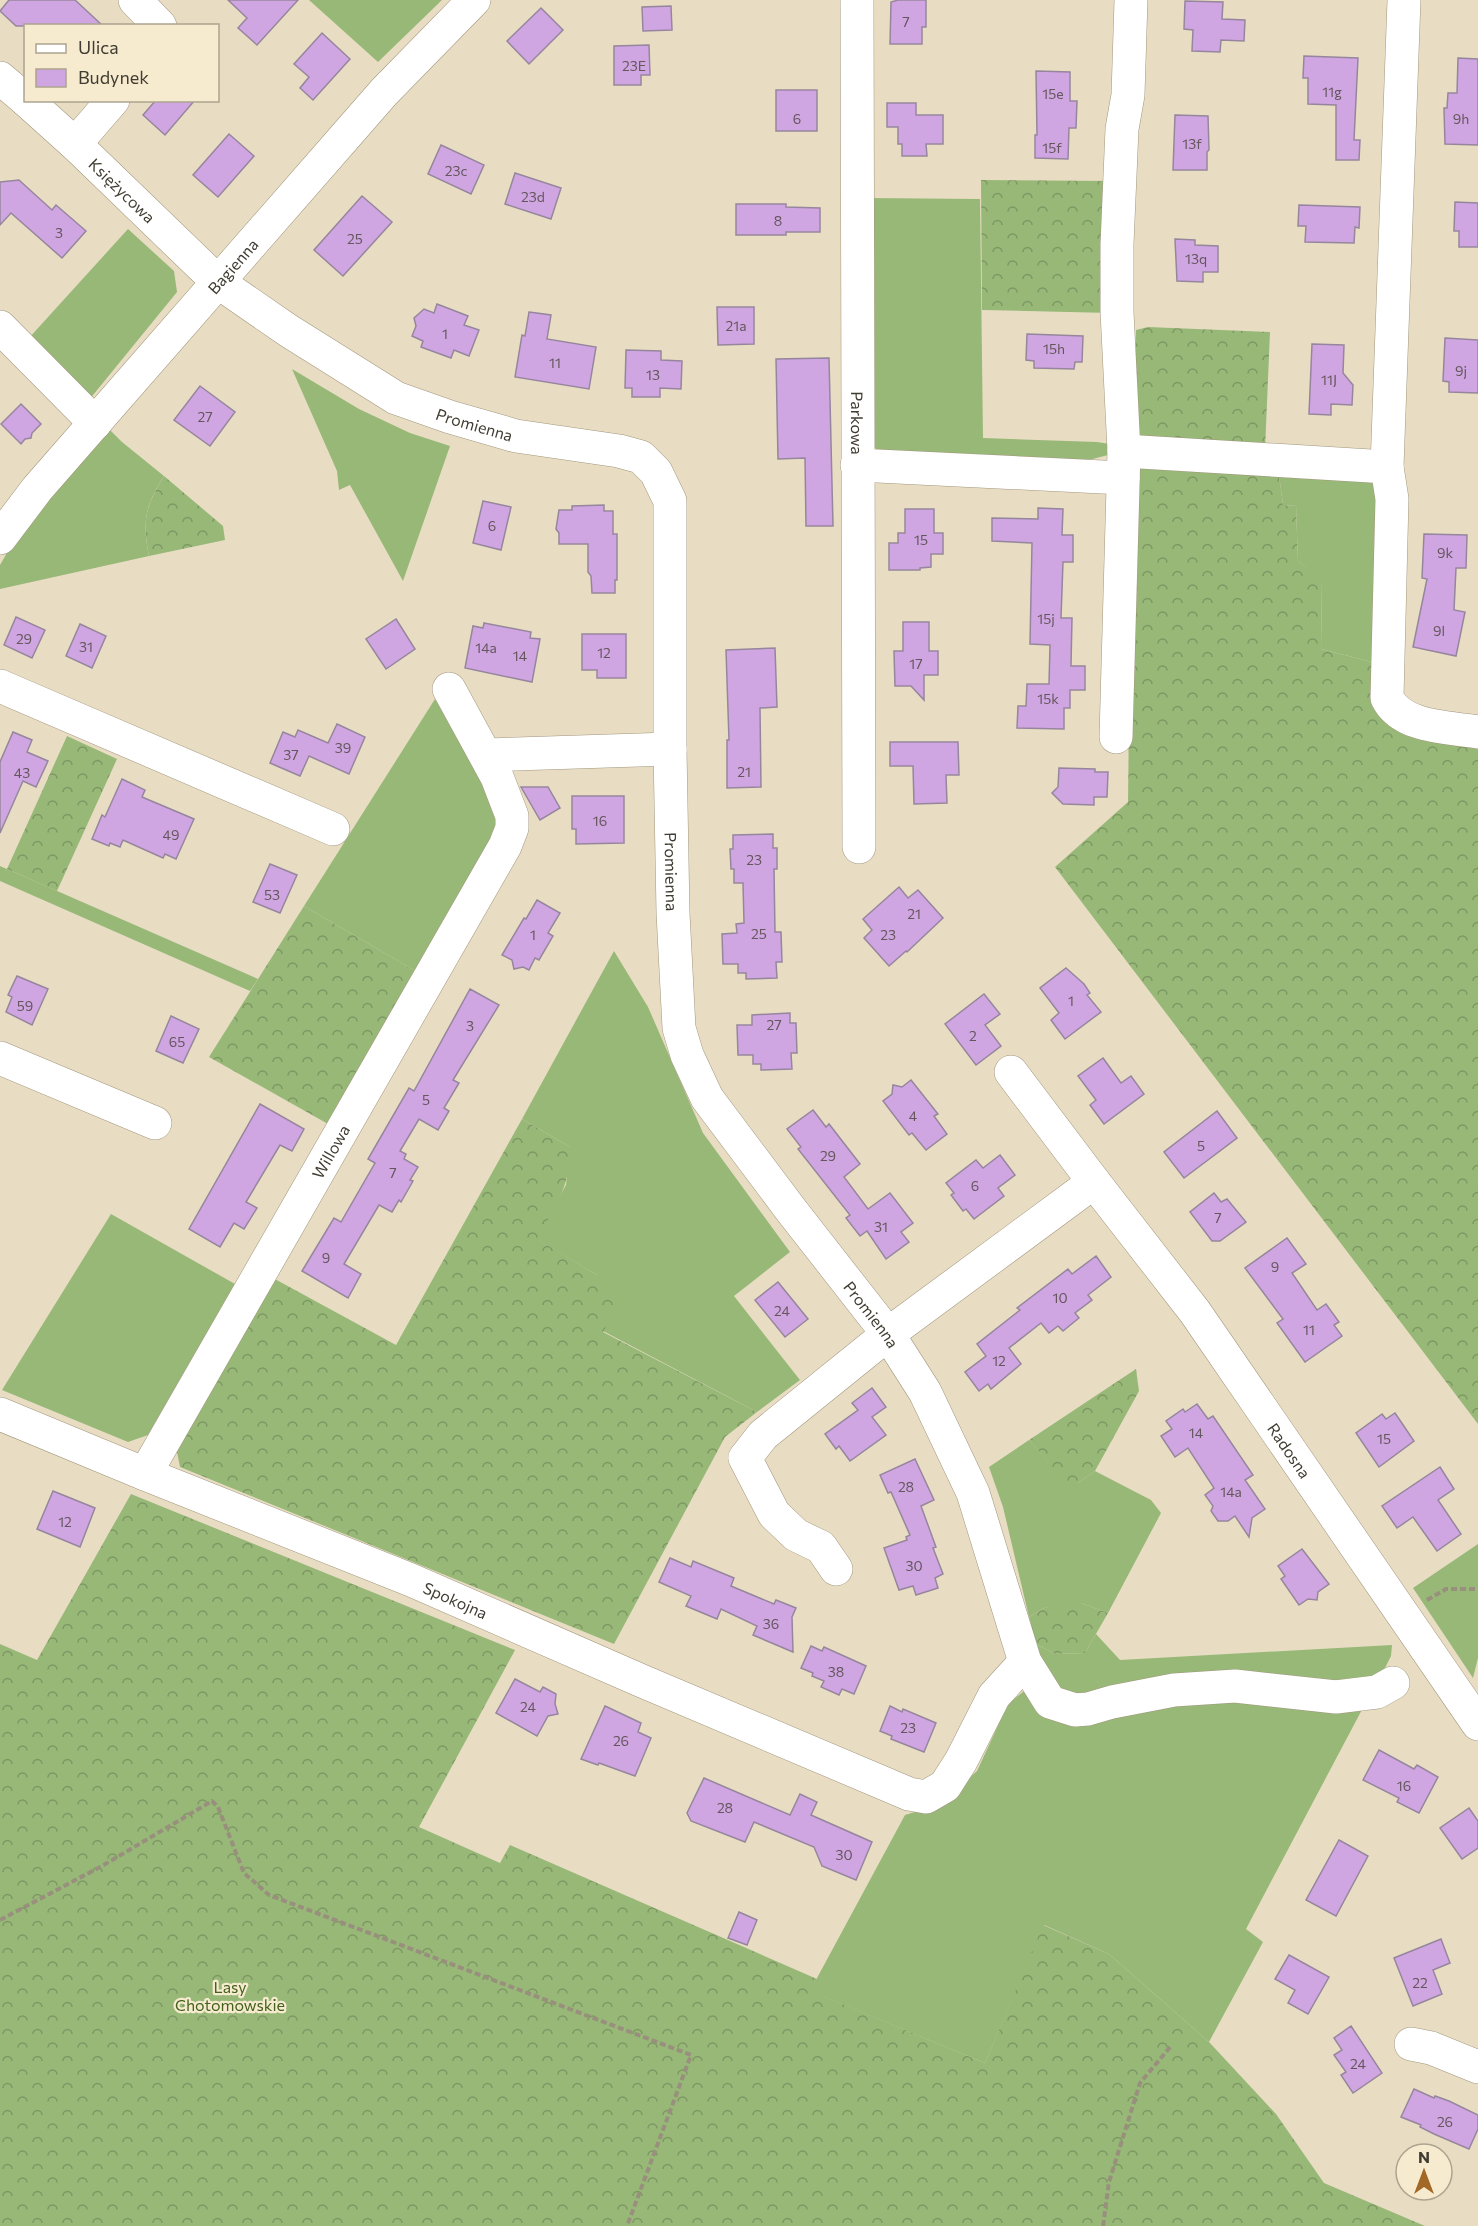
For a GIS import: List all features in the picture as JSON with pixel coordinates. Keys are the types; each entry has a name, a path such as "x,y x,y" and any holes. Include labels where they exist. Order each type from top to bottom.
{"street":[{"path":"135,0 158,24"},
{"name":"Bagienna","path":"0,538 37,489 384,92 474,0"},
{"name":"Parkowa","path":"857,0 859,847"},
{"path":"1116,737 1123,465 1117,312 1117,244 1122,129 1128,95 1131,0"},
{"path":"1404,0 1387,467 1392,499 1387,698 1392,708 1410,720 1478,732"},
{"name":"Księżycowa","path":"0,78 24,98"},
{"name":"Księżycowa","path":"28,102 218,282"},
{"path":"75,144 111,102"},
{"name":"Promienna","path":"218,282 289,331 396,398 450,417 516,436 619,451 641,457 656,472 670,501 670,749 673,913 679,1028 687,1055 707,1098 888,1334 925,1392 973,1493 1025,1662 1050,1702 1075,1710 1088,1709 1174,1690 1235,1686 1336,1697 1377,1692 1393,1683"},
{"path":"0,327 95,423"},
{"path":"857,465 1387,467"},
{"path":"0,686 333,829"},
{"path":"449,689 487,755 670,749"},
{"name":"Willowa","path":"145,1474 506,846 512,828 512,816 498,777 487,755"},
{"path":"0,1058 155,1123"},
{"name":"Radosna","path":"1011,1072 1195,1312 1478,1724"},
{"path":"836,1569 821,1547 796,1535 774,1514 745,1458 764,1435 888,1334 1094,1182"},
{"name":"Spokojna","path":"0,1414 411,1580 642,1682 909,1794 926,1797 945,1786 961,1761 994,1696 1025,1662"},
{"path":"1411,2044 1431,2048 1478,2067"}],"path":[{"path":"1404,1616 1446,1589 1478,1589"},
{"path":"0,1920 102,1866 212,1801 218,1807 244,1873 269,1894 691,2055 627,2226"},
{"path":"1103,2226 1109,2182 1140,2083 1171,2046"}],"green space":[{"path":"309,0 442,0 378,62"},
{"path":"981,180 1112,181 1110,313 982,310"},
{"path":"867,198 980,199 983,438 1097,442 1110,444 1108,455 1077,463 880,453 873,446"},
{"path":"128,229 174,271 177,292 89,400 29,338"},
{"path":"1148,327 1270,332 1265,450 1133,437 1136,330"},
{"path":"292,369 359,409 410,433 450,446 403,581 350,485 339,490 337,471"},
{"path":"107,427 164,476 153,496 147,514 146,533 149,556 0,589 0,565 18,534"},
{"path":"1132,462 1278,467 1283,505 1296,506 1298,561 1322,580 1321,649 1380,664 1413,735 1478,748 1478,1424 1055,867 1128,802"},
{"path":"1278,467 1369,479 1380,489 1380,664 1321,649 1322,581 1298,561 1296,506 1283,505"},
{"path":"164,476 223,526 225,540 149,556 146,533 147,515"},
{"path":"435,699 501,813 500,828 417,972 304,906"},
{"path":"67,736 117,759 57,891 7,869"},
{"path":"0,866 258,979 250,991 0,881"},
{"path":"304,906 417,972 328,1124 209,1057"},
{"path":"614,951 648,1007 703,1133 790,1252 734,1296 800,1380 757,1412 603,1331 597,1275 536,1239 566,1185 570,1147 522,1119"},
{"path":"522,1119 570,1147 570,1161 565,1185 537,1239 597,1275 621,1303 603,1332 757,1412 725,1437 614,1644 180,1467 176,1447 273,1278 396,1345"},
{"path":"111,1214 235,1284 148,1435 128,1442 2,1390"},
{"path":"1136,1369 1139,1391 1095,1471 1078,1483 1066,1482 1029,1440"},
{"path":"1029,1440 1048,1461 1078,1483 1095,1471 1151,1500 1161,1513 1108,1613 1081,1603 1044,1608 1029,1617 1003,1507 989,1467"},
{"name":"Lasy Chotomowskie","path":"131,1494 515,1650 419,1827 500,1863 510,1845 817,1979 811,1991 985,2063 1043,1925 1109,1954 1209,2042 1276,2114 1324,2183 1425,2226 0,2226 0,1644 37,1660"},
{"path":"1478,1544 1478,1658 1473,1678 1413,1588"},
{"path":"1064,1603 1081,1603 1108,1613 1085,1653 1055,1654 1036,1644 1029,1617 1044,1608"},
{"path":"1096,1634 1120,1660 1392,1645 1391,1656 1380,1678 1073,1697 1053,1681 1036,1644 1055,1654 1085,1653"},
{"path":"1028,1688 1040,1702 1366,1702 1246,1929 1263,1942 1209,2042 1109,1954 1044,1925 985,2063 810,1991 905,1815 941,1804 977,1771 1008,1704"}],"building":[{"path":"9,0 75,0 101,24 24,24 24,26 16,26 0,11"},
{"path":"228,0 298,0 257,45 238,28 247,18"},
{"path":"926,0 926,27 922,27 922,44 890,44 891,2"},
{"path":"1185,1 1223,2 1222,19 1245,20 1244,41 1221,40 1220,52 1192,51 1193,30 1184,29"},
{"path":"671,6 672,30 643,31 642,7"},
{"path":"541,8 563,30 529,64 507,41"},
{"path":"322,33 350,59 313,100 300,88 309,77 294,64"},
{"path":"649,45 650,75 641,75 641,85 614,85 614,46"},
{"path":"1304,56 1358,58 1354,140 1360,140 1359,160 1336,160 1336,105 1308,104 1308,78 1303,78"},
{"path":"1458,58 1478,59 1478,145 1445,144 1444,108 1447,108 1448,93 1457,93"},
{"path":"1036,71 1070,72 1070,101 1077,101 1076,128 1069,128 1068,159 1035,158"},
{"path":"776,90 817,90 817,131 776,131"},
{"path":"154,102 193,102 165,135 143,115"},
{"path":"887,103 916,103 916,115 943,115 943,144 926,144 927,156 902,156 902,144 898,144 898,127 887,127"},
{"path":"1175,115 1208,116 1207,170 1173,170"},
{"path":"229,134 254,156 218,197 193,175"},
{"path":"441,145 484,165 471,194 428,174"},
{"path":"515,173 561,188 551,219 505,204"},
{"path":"19,180 52,210 56,205 86,231 62,258 11,213 0,225 0,182"},
{"path":"362,196 392,222 343,276 314,250"},
{"path":"1455,202 1478,203 1478,247 1459,247 1459,231 1454,231"},
{"path":"736,204 786,204 786,207 820,208 820,232 736,235"},
{"path":"1299,205 1360,207 1359,228 1355,227 1354,243 1305,242 1306,226 1298,226"},
{"path":"1175,239 1195,240 1195,245 1218,246 1218,272 1203,272 1203,282 1177,281"},
{"path":"437,304 468,316 464,325 479,330 469,356 454,350 451,358 421,347 423,341 412,336 416,326 414,318 424,309 434,313"},
{"path":"717,307 754,307 754,344 718,345"},
{"path":"529,312 551,315 547,339 596,347 589,389 515,377 522,335 525,336"},
{"path":"1027,334 1083,336 1082,362 1075,362 1074,369 1034,368 1034,361 1026,360"},
{"path":"1445,338 1478,340 1478,393 1449,392 1449,382 1443,381"},
{"path":"1312,344 1344,345 1343,373 1353,385 1352,405 1331,404 1331,415 1309,414"},
{"path":"626,350 661,351 661,360 682,361 681,389 660,388 660,397 632,397 632,388 625,388"},
{"path":"829,358 833,526 806,526 805,458 778,459 776,359"},
{"path":"200,386 235,412 210,446 174,420"},
{"path":"21,404 41,424 32,433 31,438 25,439 21,444 1,424"},
{"path":"483,501 511,507 501,550 473,543"},
{"path":"604,505 604,511 613,511 613,534 617,534 617,580 615,580 615,593 592,593 591,576 588,572 588,544 559,544 559,533 556,529 559,510 572,510 572,506"},
{"path":"1038,508 1063,509 1062,535 1073,535 1073,562 1063,562 1061,618 1072,618 1071,666 1085,666 1085,690 1070,690 1070,708 1064,708 1064,729 1017,728 1018,706 1026,706 1027,684 1049,684 1050,645 1030,644 1032,543 992,541 992,518 1038,519"},
{"path":"905,509 934,509 934,533 943,533 943,554 931,554 931,567 920,568 920,570 889,570 889,543 898,543 898,533 905,533"},
{"path":"1424,534 1467,535 1466,568 1456,568 1454,610 1465,612 1456,656 1413,647 1427,579 1422,578"},
{"path":"16,617 45,630 32,658 4,645"},
{"path":"396,619 415,649 386,669 366,639"},
{"path":"903,622 929,622 929,651 938,651 938,675 924,675 924,700 911,686 895,686 894,651 903,651"},
{"path":"484,623 531,632 530,638 540,639 532,682 465,668 473,626 483,628"},
{"path":"80,624 106,636 92,668 66,656"},
{"path":"582,634 626,634 626,678 597,678 597,670 582,670"},
{"path":"775,648 777,707 760,708 761,787 727,788 727,740 729,740 726,650"},
{"path":"337,724 365,737 349,774 309,756 300,776 270,763 283,732 295,737 298,730 328,743"},
{"path":"13,732 32,740 27,752 48,761 36,787 23,781 0,833 0,762"},
{"path":"890,742 958,742 959,775 946,775 947,803 914,804 913,766 890,766"},
{"path":"1059,768 1095,769 1095,772 1108,772 1107,797 1094,797 1094,805 1063,804 1052,793 1058,787"},
{"path":"122,779 145,790 142,797 194,819 176,859 165,854 163,858 123,840 120,847 110,843 109,846 92,839"},
{"path":"521,787 548,787 560,808 540,820"},
{"path":"572,796 624,796 624,843 576,844 576,829 572,829"},
{"path":"773,834 773,848 777,848 777,869 774,869 775,932 781,932 782,962 776,962 777,978 746,979 746,973 738,973 738,964 723,964 722,934 737,933 736,924 744,923 743,883 734,883 730,849 733,849 733,835"},
{"path":"270,864 297,875 280,913 253,902"},
{"path":"899,887 908,898 918,890 943,918 889,966 864,938 872,930 863,919"},
{"path":"537,900 560,913 548,933 553,936 539,960 535,958 529,970 523,967 514,969 512,960 502,955"},
{"path":"1066,968 1084,984 1090,993 1087,995 1101,1012 1065,1039 1051,1020 1059,1013 1040,988"},
{"path":"17,976 48,989 32,1025 6,1012 12,997 8,995"},
{"path":"470,989 499,1005 453,1080 459,1083 444,1108 449,1111 438,1130 419,1119 400,1151 406,1154 404,1159 418,1167 401,1202 399,1200 392,1212 379,1205 344,1264 361,1274 348,1298 302,1271 334,1218 341,1222 375,1163 368,1159 409,1088 414,1091"},
{"path":"984,994 1000,1014 985,1025 1001,1046 976,1065 945,1024"},
{"path":"790,1013 790,1023 796,1023 797,1053 791,1053 792,1069 761,1070 761,1064 753,1064 753,1055 738,1055 737,1025 752,1025 752,1015"},
{"path":"171,1016 199,1029 183,1063 156,1051"},
{"path":"1103,1058 1121,1083 1131,1076 1144,1094 1104,1124 1090,1105 1096,1100 1078,1076"},
{"path":"911,1080 938,1114 934,1116 947,1134 926,1150 912,1133 909,1135 883,1101 892,1094 893,1085 902,1087"},
{"path":"260,1104 304,1129 292,1151 280,1145 246,1202 257,1208 244,1229 234,1223 220,1247 189,1229"},
{"path":"813,1110 826,1127 829,1124 860,1164 844,1177 868,1209 890,1193 913,1223 901,1232 909,1242 886,1259 867,1231 860,1236 846,1218 850,1215 798,1149 801,1147 787,1129"},
{"path":"1217,1111 1237,1138 1184,1178 1164,1152"},
{"path":"1000,1155 1015,1175 998,1188 1004,1196 974,1219 966,1209 963,1211 951,1195 954,1193 946,1183 976,1160 983,1168"},
{"path":"1214,1193 1221,1202 1227,1199 1246,1222 1220,1241 1212,1241 1190,1212"},
{"path":"1287,1238 1306,1264 1292,1273 1317,1310 1326,1304 1339,1322 1334,1325 1342,1336 1305,1362 1277,1323 1283,1319 1245,1268"},
{"path":"1096,1256 1111,1277 1088,1295 1092,1300 1075,1313 1079,1318 1063,1331 1058,1326 1049,1333 1041,1323 1009,1348 1021,1364 991,1389 988,1384 979,1391 965,1372 986,1356 977,1344 1020,1310 1017,1308 1068,1269 1072,1274"},
{"path":"778,1282 808,1319 785,1337 755,1300"},
{"path":"872,1388 886,1407 872,1417 886,1435 850,1461 839,1446 836,1449 825,1434 858,1410 852,1403"},
{"path":"1197,1404 1208,1419 1213,1416 1253,1475 1245,1480 1265,1509 1252,1518 1249,1537 1235,1516 1228,1521 1218,1521 1211,1511 1213,1506 1205,1495 1214,1488 1188,1448 1175,1457 1161,1436 1172,1429 1166,1421 1183,1409 1185,1412"},
{"path":"1395,1413 1414,1441 1379,1467 1356,1433 1382,1414 1386,1419"},
{"path":"915,1459 934,1500 921,1506 943,1574 935,1578 938,1588 916,1595 913,1586 899,1590 884,1548 907,1540 906,1537 910,1535 891,1492 888,1493 880,1475"},
{"path":"1440,1467 1454,1489 1438,1500 1461,1534 1437,1551 1413,1517 1397,1528 1382,1506"},
{"path":"53,1491 95,1508 80,1547 37,1529"},
{"path":"1302,1549 1329,1584 1318,1592 1317,1600 1308,1599 1299,1605 1281,1579 1285,1576 1278,1566"},
{"path":"670,1558 691,1567 693,1561 734,1578 731,1586 774,1604 776,1600 796,1608 792,1617 793,1652 753,1635 757,1626 721,1609 717,1619 686,1606 691,1596 659,1582"},
{"path":"811,1646 822,1651 824,1647 866,1666 854,1694 842,1689 839,1695 821,1687 824,1681 801,1668"},
{"path":"515,1679 540,1692 543,1687 556,1694 555,1704 558,1714 548,1716 537,1736 496,1713"},
{"path":"605,1706 641,1723 638,1732 651,1738 635,1776 581,1759"},
{"path":"890,1706 936,1723 924,1752 891,1739 892,1736 880,1731"},
{"path":"1379,1750 1414,1769 1417,1765 1438,1777 1419,1813 1397,1802 1399,1798 1363,1780"},
{"path":"704,1778 790,1815 800,1794 817,1802 811,1815 872,1842 856,1880 822,1866 814,1847 754,1822 745,1842 691,1821 687,1813"},
{"path":"1469,1808 1478,1821 1478,1848 1462,1859 1440,1828"},
{"path":"1339,1840 1368,1856 1336,1916 1306,1900"},
{"path":"739,1912 757,1920 747,1945 728,1938"},
{"path":"1441,1939 1450,1963 1433,1970 1442,1994 1413,2006 1394,1958"},
{"path":"1289,1955 1329,1977 1308,2014 1288,2003 1295,1990 1275,1979"},
{"path":"1351,2026 1382,2073 1353,2093 1341,2075 1346,2072 1334,2055 1342,2050 1334,2038"},
{"path":"1414,2089 1434,2098 1435,2096 1449,2101 1478,2115 1478,2129 1469,2149 1401,2117"}]}
